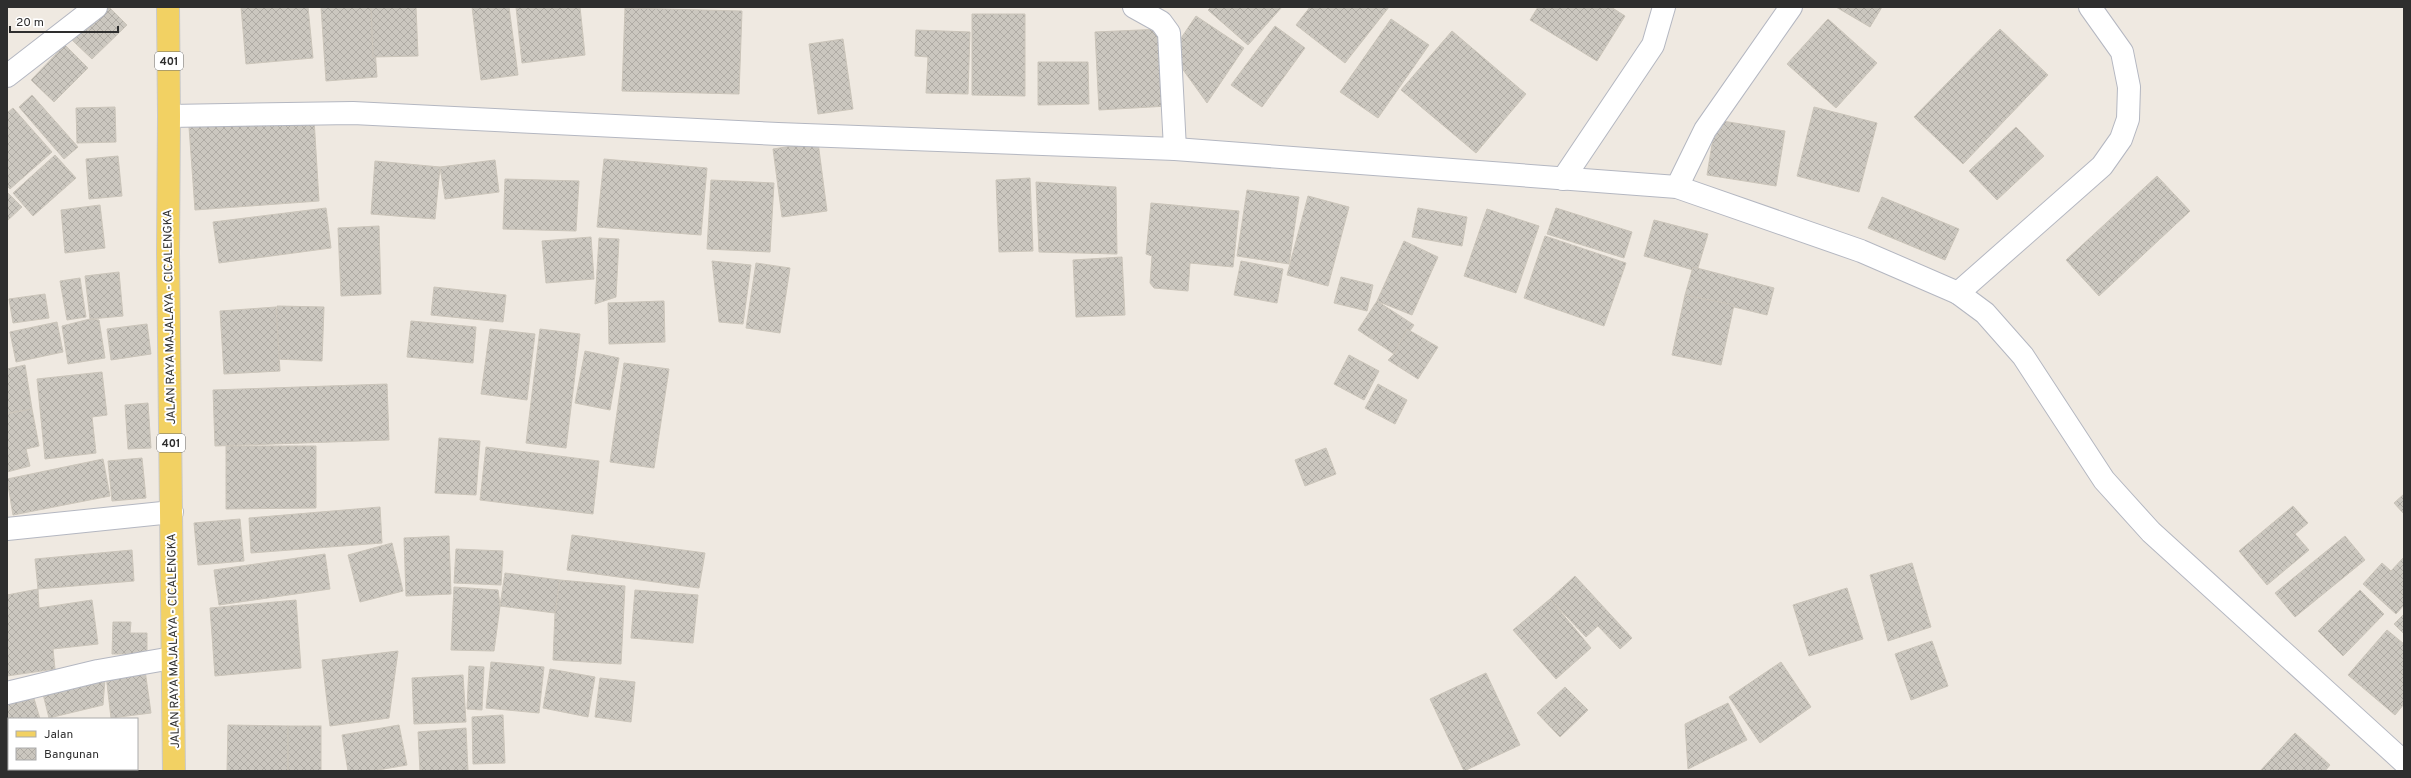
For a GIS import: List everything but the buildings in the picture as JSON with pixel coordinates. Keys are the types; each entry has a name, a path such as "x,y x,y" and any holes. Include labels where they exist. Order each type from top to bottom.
{"main road":[{"name":"JALAN RAYA MAJALAYA - CICALENGKA","path":"168,7 170,116 168,253 174,771"}],"street":[{"path":"7,76 96,7"},
{"path":"1134,7 1161,22 1169,32 1175,149"},
{"path":"1563,179 1653,45 1664,7"},
{"path":"1677,188 1706,130 1791,7"},
{"path":"1958,293 2102,166 2121,139 2128,119 2129,87 2122,52 2090,7"},
{"path":"170,116 353,113 778,134 1175,149 1677,188 1861,251 1958,293 1985,313 2023,356 2104,480 2151,532 2404,762"},
{"path":"7,529 172,512"},
{"path":"7,693 98,671 172,658"}]}
